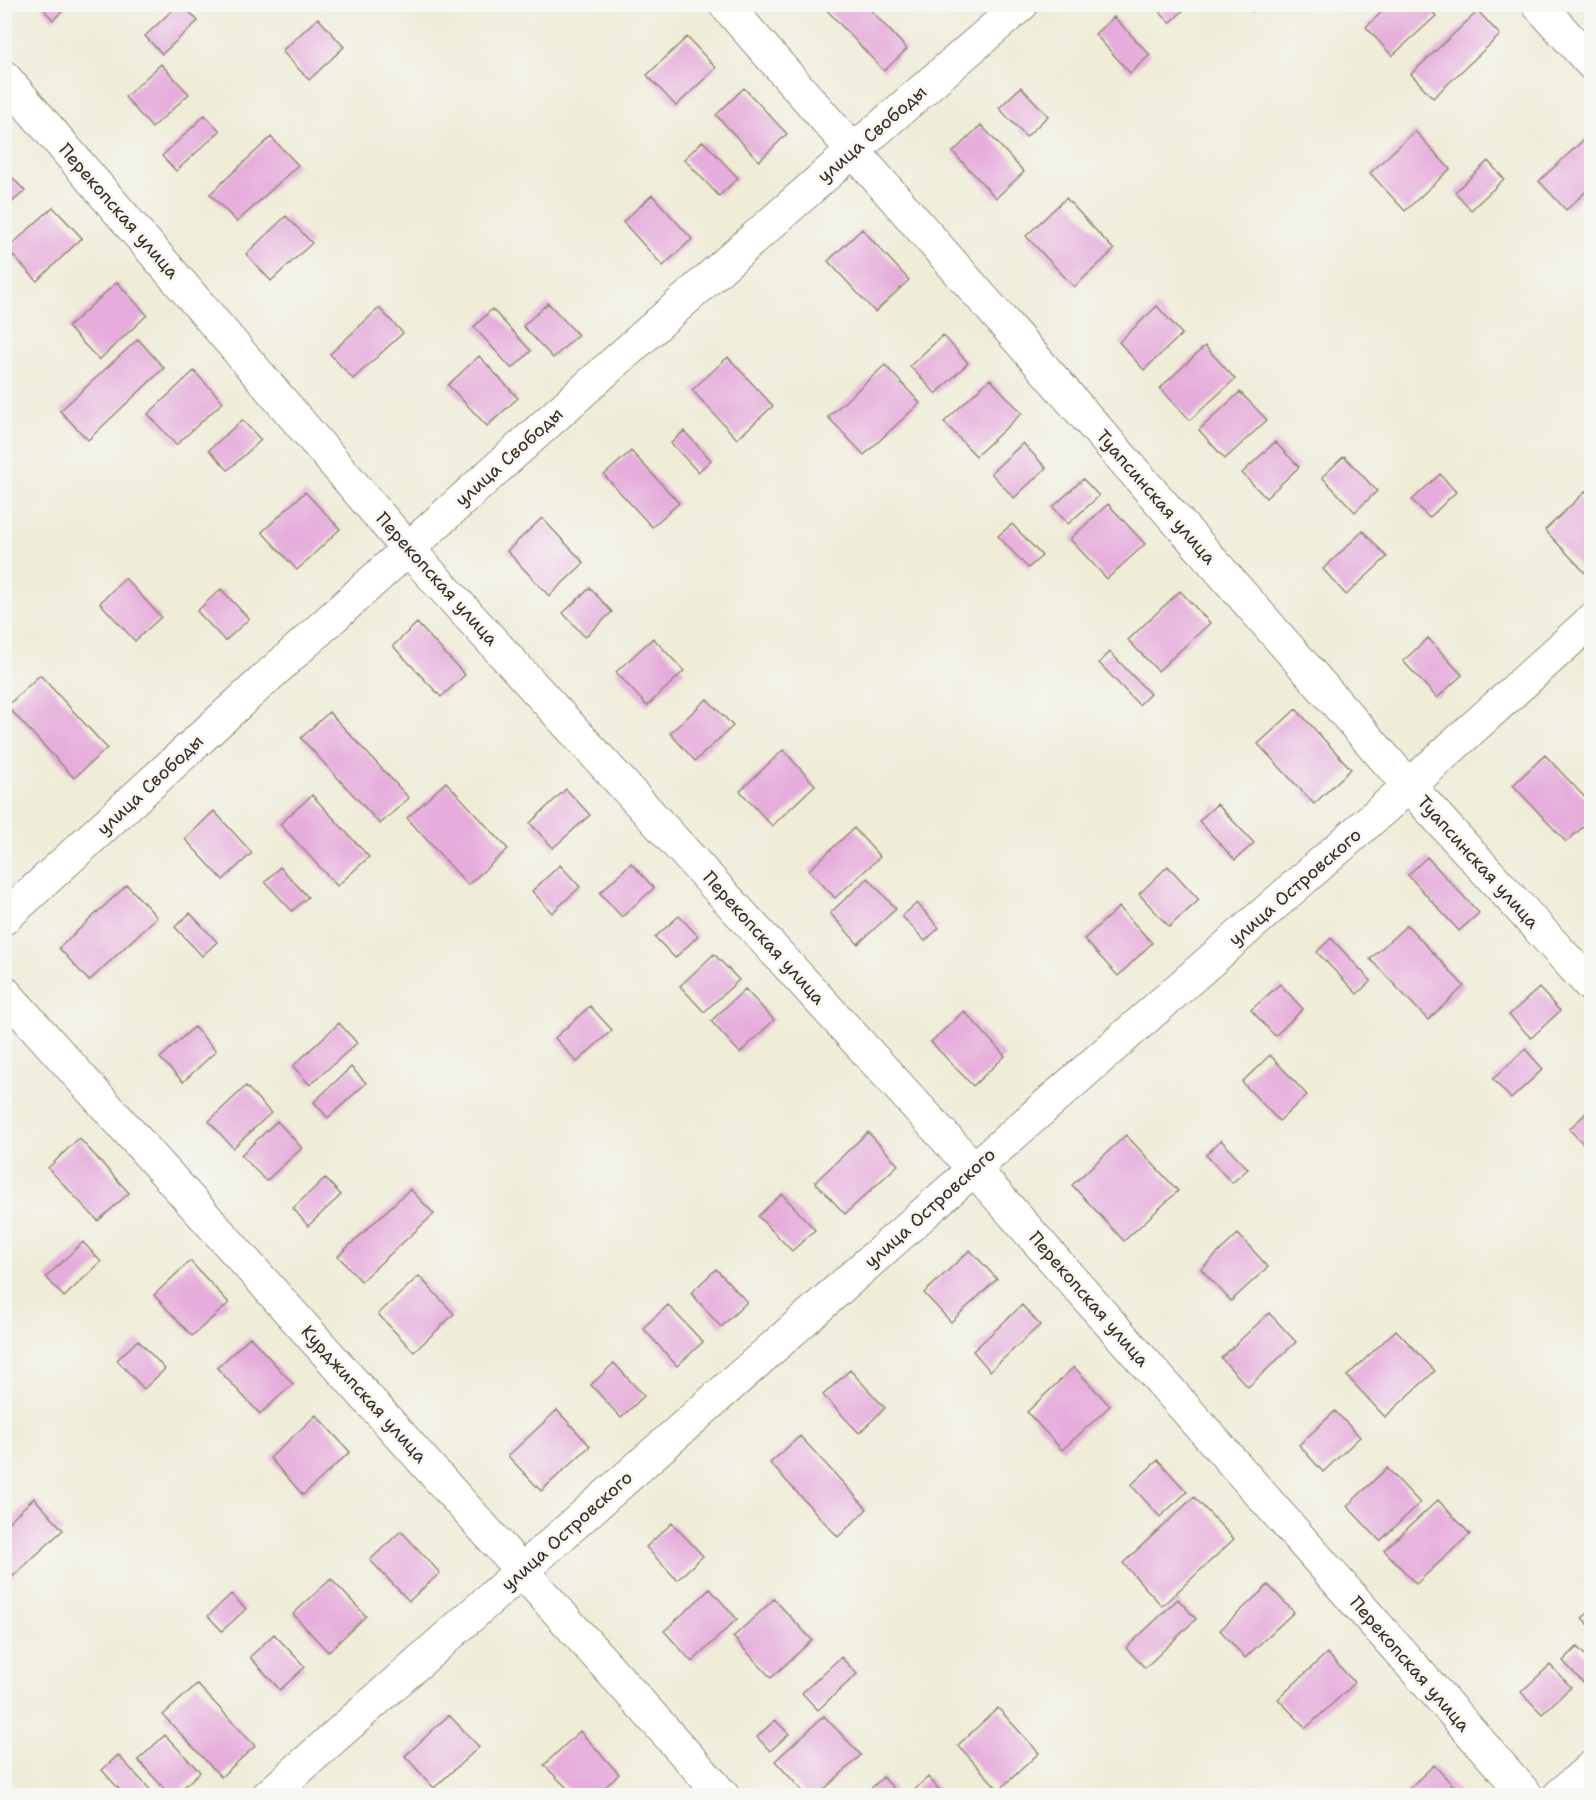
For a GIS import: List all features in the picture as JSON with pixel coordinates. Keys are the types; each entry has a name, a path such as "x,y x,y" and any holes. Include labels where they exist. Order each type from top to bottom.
{"street":[{"name":"Туапсинская улица","path":"725,4 1409,786 1592,987"},
{"name":"улица Свободы","path":"4,918 407,548 852,150 1022,4"},
{"path":"1538,4 1592,64"},
{"name":"Перекопская улица","path":"4,77 407,548 974,1169 1527,1796"},
{"name":"улица Островского","path":"268,1796 1409,786 1592,620"},
{"name":"Курджипская улица","path":"4,992 723,1796"},
{"path":"1559,1796 1592,1767"}],"building":[{"path":"39,4 70,4 53,20"},
{"path":"179,4 182,4 198,21 162,54 145,36"},
{"path":"206,4 220,4 212,12"},
{"path":"1152,4 1190,4 1170,23"},
{"path":"1247,4 1261,4 1254,11"},
{"path":"1390,4 1425,4 1436,16 1392,56 1366,27"},
{"path":"866,5 907,49 884,71 823,6"},
{"path":"1478,11 1500,35 1433,98 1411,74"},
{"path":"1114,17 1150,55 1130,73 1095,34"},
{"path":"318,18 344,47 309,80 282,51"},
{"path":"687,37 716,68 676,106 647,75"},
{"path":"161,64 189,94 152,128 125,97"},
{"path":"1021,87 1048,116 1026,137 999,108"},
{"path":"744,88 787,134 759,161 716,115"},
{"path":"205,115 220,131 176,171 162,156"},
{"path":"981,125 1024,172 996,198 953,152"},
{"path":"1415,131 1450,169 1405,211 1370,173"},
{"path":"1589,135 1592,138 1592,186 1566,210 1539,181"},
{"path":"271,137 298,165 237,222 210,194"},
{"path":"703,141 738,178 719,196 684,159"},
{"path":"1488,161 1504,179 1471,210 1455,192"},
{"path":"9,174 25,191 4,209 4,178"},
{"path":"652,195 692,239 663,266 623,222"},
{"path":"1066,198 1114,250 1074,287 1026,236"},
{"path":"53,207 82,238 37,281 7,249"},
{"path":"286,216 312,243 271,281 246,254"},
{"path":"862,229 909,280 875,312 828,261"},
{"path":"117,282 147,315 99,360 68,327"},
{"path":"548,303 578,335 553,358 523,326"},
{"path":"1157,306 1182,334 1144,370 1119,342"},
{"path":"379,308 403,333 353,379 330,354"},
{"path":"492,309 531,351 512,369 474,327"},
{"path":"943,335 968,363 936,394 910,366"},
{"path":"138,339 164,368 88,440 60,411"},
{"path":"1205,346 1235,379 1190,420 1160,388"},
{"path":"479,356 518,398 487,426 448,385"},
{"path":"728,357 773,406 737,439 692,390"},
{"path":"885,365 920,403 864,455 828,417"},
{"path":"194,371 223,402 176,445 148,414"},
{"path":"990,379 1022,413 976,456 944,422"},
{"path":"1240,392 1267,420 1225,459 1199,430"},
{"path":"242,420 261,440 228,470 209,450"},
{"path":"684,431 711,460 698,472 671,443"},
{"path":"1275,442 1299,467 1266,498 1242,473"},
{"path":"1023,443 1046,468 1014,498 991,473"},
{"path":"631,451 679,503 652,527 604,475"},
{"path":"1344,456 1377,491 1355,512 1322,477"},
{"path":"1440,474 1456,492 1429,518 1412,500"},
{"path":"1083,479 1099,496 1068,524 1053,507"},
{"path":"1586,491 1592,497 1592,580 1545,530"},
{"path":"305,492 340,529 297,570 262,532"},
{"path":"1108,504 1145,544 1107,579 1070,539"},
{"path":"542,518 584,563 549,596 507,551"},
{"path":"1012,524 1042,556 1028,568 998,536"},
{"path":"1363,531 1387,557 1346,595 1323,569"},
{"path":"125,578 161,617 135,641 100,603"},
{"path":"590,588 612,612 585,637 563,613"},
{"path":"221,589 249,619 225,641 197,611"},
{"path":"1180,591 1210,623 1158,671 1128,640"},
{"path":"417,623 465,675 441,697 393,646"},
{"path":"653,638 684,671 647,706 616,672"},
{"path":"1428,638 1462,675 1437,698 1403,661"},
{"path":"1110,652 1150,694 1139,705 1099,663"},
{"path":"40,675 107,748 74,778 7,706"},
{"path":"707,699 733,726 695,761 670,733"},
{"path":"1296,709 1351,769 1314,804 1258,744"},
{"path":"329,712 409,798 380,824 301,738"},
{"path":"783,750 815,785 772,826 740,791"},
{"path":"1545,755 1592,805 1592,819 1566,842 1513,785"},
{"path":"446,782 508,849 468,885 407,818"},
{"path":"566,789 590,815 553,848 530,823"},
{"path":"312,795 369,857 337,886 280,824"},
{"path":"1217,804 1254,843 1235,860 1199,821"},
{"path":"214,811 252,853 223,880 185,839"},
{"path":"854,828 880,857 835,898 809,870"},
{"path":"1427,857 1479,913 1459,931 1408,875"},
{"path":"631,863 654,888 622,917 600,893"},
{"path":"560,865 580,887 552,913 532,891"},
{"path":"1168,866 1199,900 1169,927 1139,894"},
{"path":"280,867 308,897 292,911 265,882"},
{"path":"868,878 896,909 858,944 830,913"},
{"path":"127,885 157,917 89,981 59,948"},
{"path":"917,903 939,928 925,941 902,916"},
{"path":"1119,907 1152,943 1118,976 1084,939"},
{"path":"190,913 217,942 202,956 175,927"},
{"path":"679,916 698,936 675,958 655,937"},
{"path":"1407,925 1464,986 1428,1020 1370,959"},
{"path":"1331,938 1371,981 1357,994 1317,952"},
{"path":"714,954 739,980 704,1012 680,986"},
{"path":"1280,984 1303,1009 1275,1036 1251,1010"},
{"path":"1539,988 1560,1011 1531,1038 1509,1015"},
{"path":"745,989 774,1020 740,1053 711,1021"},
{"path":"590,1006 612,1030 577,1062 555,1038"},
{"path":"964,1011 1005,1056 973,1086 931,1042"},
{"path":"339,1023 357,1043 310,1085 293,1066"},
{"path":"194,1027 216,1051 183,1082 160,1058"},
{"path":"1525,1049 1543,1069 1511,1099 1493,1079"},
{"path":"1270,1055 1307,1095 1279,1121 1242,1082"},
{"path":"351,1067 366,1083 328,1118 314,1102"},
{"path":"246,1086 271,1113 233,1148 209,1121"},
{"path":"1592,1108 1592,1153 1569,1129"},
{"path":"277,1121 302,1148 266,1181 241,1155"},
{"path":"868,1132 898,1165 845,1214 815,1182"},
{"path":"1126,1135 1178,1191 1124,1241 1072,1185"},
{"path":"79,1138 129,1193 98,1221 48,1168"},
{"path":"1221,1140 1248,1169 1232,1183 1206,1155"},
{"path":"325,1178 341,1195 308,1226 293,1208"},
{"path":"410,1189 434,1214 361,1281 338,1256"},
{"path":"782,1194 815,1230 792,1251 758,1216"},
{"path":"1238,1234 1268,1267 1231,1301 1201,1269"},
{"path":"83,1242 101,1262 64,1297 46,1277"},
{"path":"970,1250 997,1279 951,1322 924,1293"},
{"path":"190,1261 229,1303 192,1336 154,1295"},
{"path":"716,1269 747,1302 721,1327 691,1293"},
{"path":"419,1276 454,1314 414,1352 378,1314"},
{"path":"668,1305 703,1342 677,1366 643,1328"},
{"path":"1022,1305 1040,1325 990,1371 973,1351"},
{"path":"1269,1313 1296,1342 1248,1387 1221,1358"},
{"path":"1396,1330 1435,1371 1385,1417 1347,1376"},
{"path":"250,1337 293,1384 260,1414 217,1368"},
{"path":"138,1340 165,1369 144,1389 117,1360"},
{"path":"614,1363 644,1396 621,1418 591,1385"},
{"path":"1074,1367 1110,1406 1062,1450 1027,1412"},
{"path":"850,1370 885,1408 859,1433 823,1395"},
{"path":"557,1410 590,1446 541,1491 508,1456"},
{"path":"1335,1411 1360,1437 1323,1472 1299,1445"},
{"path":"316,1415 350,1452 303,1495 270,1458"},
{"path":"800,1436 867,1509 838,1537 770,1463"},
{"path":"1158,1460 1187,1492 1160,1517 1131,1485"},
{"path":"1387,1468 1420,1503 1380,1541 1347,1506"},
{"path":"1194,1497 1234,1539 1162,1606 1123,1563"},
{"path":"34,1498 63,1530 11,1578 4,1571 4,1526"},
{"path":"1438,1500 1470,1534 1416,1584 1384,1550"},
{"path":"672,1523 703,1556 677,1580 646,1547"},
{"path":"401,1531 440,1573 409,1601 370,1560"},
{"path":"331,1579 366,1616 328,1652 293,1614"},
{"path":"1268,1585 1294,1612 1245,1658 1220,1630"},
{"path":"710,1589 737,1619 692,1662 664,1631"},
{"path":"231,1594 246,1609 222,1631 208,1616"},
{"path":"774,1599 812,1640 771,1678 733,1637"},
{"path":"1178,1599 1196,1619 1145,1668 1126,1648"},
{"path":"1592,1610 1592,1628 1582,1618"},
{"path":"274,1634 305,1667 280,1690 250,1657"},
{"path":"1577,1647 1592,1662 1592,1686 1589,1689 1563,1661"},
{"path":"1327,1653 1355,1683 1306,1728 1278,1699"},
{"path":"841,1657 857,1674 818,1710 802,1693"},
{"path":"1550,1665 1571,1687 1542,1714 1521,1692"},
{"path":"197,1684 255,1746 221,1777 163,1715"},
{"path":"998,1708 1039,1753 999,1790 958,1745"},
{"path":"449,1715 479,1747 434,1788 405,1756"},
{"path":"824,1716 861,1755 817,1796 807,1796 775,1761"},
{"path":"775,1720 789,1734 770,1751 757,1737"},
{"path":"580,1731 619,1774 596,1796 575,1796 544,1765"},
{"path":"165,1735 200,1772 174,1796 171,1796 138,1760"},
{"path":"118,1755 156,1796 125,1796 102,1770"},
{"path":"1434,1765 1463,1796 1401,1796"},
{"path":"883,1777 896,1791 891,1796 863,1796"},
{"path":"928,1777 945,1796 908,1796"}]}
